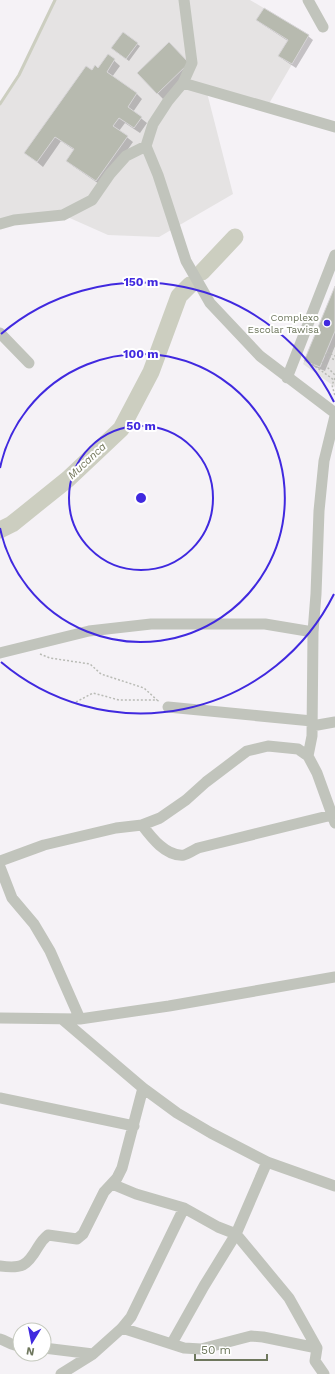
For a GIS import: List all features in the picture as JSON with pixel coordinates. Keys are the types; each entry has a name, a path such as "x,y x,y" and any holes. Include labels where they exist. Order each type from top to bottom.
{"street":[{"path":"184,0 192,63 183,83 168,101 153,124 146,146 158,175 186,261 210,303 260,356 335,414 324,461 319,511 313,632 312,723 308,756"},
{"path":"308,0 323,27"},
{"path":"183,83 335,127"},
{"path":"0,224 14,220 63,215 92,200 110,174 126,156 146,146"},
{"path":"287,378 335,255"},
{"path":"0,334 29,363"},
{"path":"0,653 89,631 151,624 265,624 313,632"},
{"path":"168,707 312,723 335,722"},
{"path":"0,861 44,845 116,828 142,825 160,818 186,800 206,782 247,751 268,746 298,749 308,756 317,773 334,819 198,848 184,855 168,852 153,839 142,825"},
{"path":"0,868 12,898 34,924 50,951 80,1019"},
{"path":"0,1018 80,1019 169,1006 335,977"},
{"path":"62,1019 143,1088 177,1113 267,1162 335,1186"},
{"path":"0,1266 12,1268 23,1266 31,1260 44,1238 48,1235 77,1239 83,1234 104,1192 118,1178 134,1126 143,1088"},
{"path":"0,1098 134,1126"},
{"path":"172,1343 204,1286 236,1234 267,1162"},
{"path":"112,1184 136,1194 184,1208 218,1227 236,1234 289,1298 317,1348 314,1361 324,1374"},
{"path":"61,1374 93,1354 122,1328 131,1317 184,1208"},
{"path":"122,1328 184,1348 201,1349 251,1336 317,1348"},
{"path":"0,1339 6,1340 12,1344"},
{"path":"52,1349 93,1354"}],"path":[{"path":"330,354 335,344"},
{"path":"326,352 335,356"},
{"path":"325,355 335,360"},
{"path":"322,362 335,376"},
{"path":"312,364 334,379 332,385 335,396"},
{"path":"24,648 50,658 90,664 101,674 144,688 157,700 168,707"},
{"path":"76,702 93,693 119,700 157,700"}],"shaded area":[{"path":"55,0 250,0 309,35 267,107 205,85 233,194 159,237 108,235 63,215 0,224 0,104 19,75"},
{"name":"Complexo Escolar Tawisa","path":"335,286 335,387 303,364"}],"building":[{"path":"264,8 309,35 292,64 278,56 288,40 256,20"},
{"path":"123,32 138,43 126,59 111,48"},
{"path":"169,42 189,63 157,94 137,73"},
{"path":"108,54 115,59 107,72 137,93 128,107 142,117 134,128 119,118 113,126 128,136 96,181 66,161 74,149 55,137 37,162 24,153 86,66 92,70 95,65 98,68"},
{"name":"Complexo Escolar Tawisa","path":"335,286 335,331 320,367 304,361"}],"waterway":[{"path":"0,104 19,75 55,0"},
{"name":"Mucanca","path":"202,272 235,237"},
{"name":"Mucanca","path":"0,530 12,524 68,479 121,429 151,372 179,296 190,285"}],"place":[{"name":"Complexo Escolar Tawisa","path":"327,323"}]}
